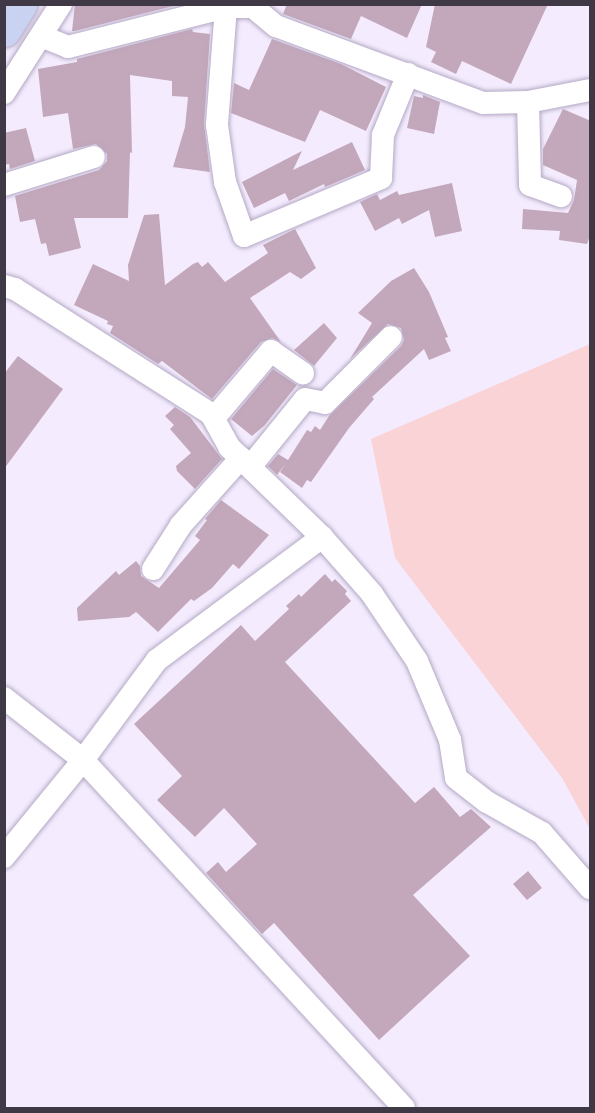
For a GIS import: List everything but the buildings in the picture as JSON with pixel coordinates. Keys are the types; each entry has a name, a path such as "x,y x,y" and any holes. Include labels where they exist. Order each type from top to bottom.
{"highway":[{"path":"4,30 20,4"}],"street":[{"path":"4,93 61,4"},
{"path":"41,36 68,47 226,7 253,6 276,26 483,103 528,102 591,90"},
{"path":"226,7 217,125 225,182 244,236 381,178 383,135 408,74"},
{"path":"528,102 530,185 561,196"},
{"path":"4,185 94,157"},
{"path":"8,283 211,414 229,447 322,537 372,594 417,661 450,740 456,778 487,802 542,832 591,888"},
{"path":"153,570 181,525 305,399 326,403 391,337"},
{"path":"214,418 271,351 303,372"},
{"path":"4,857 83,760 157,660 322,537"},
{"path":"4,698 83,760 404,1108"}],"shaded area":[{"path":"590,344 590,829 562,778 395,558 371,439"}]}
